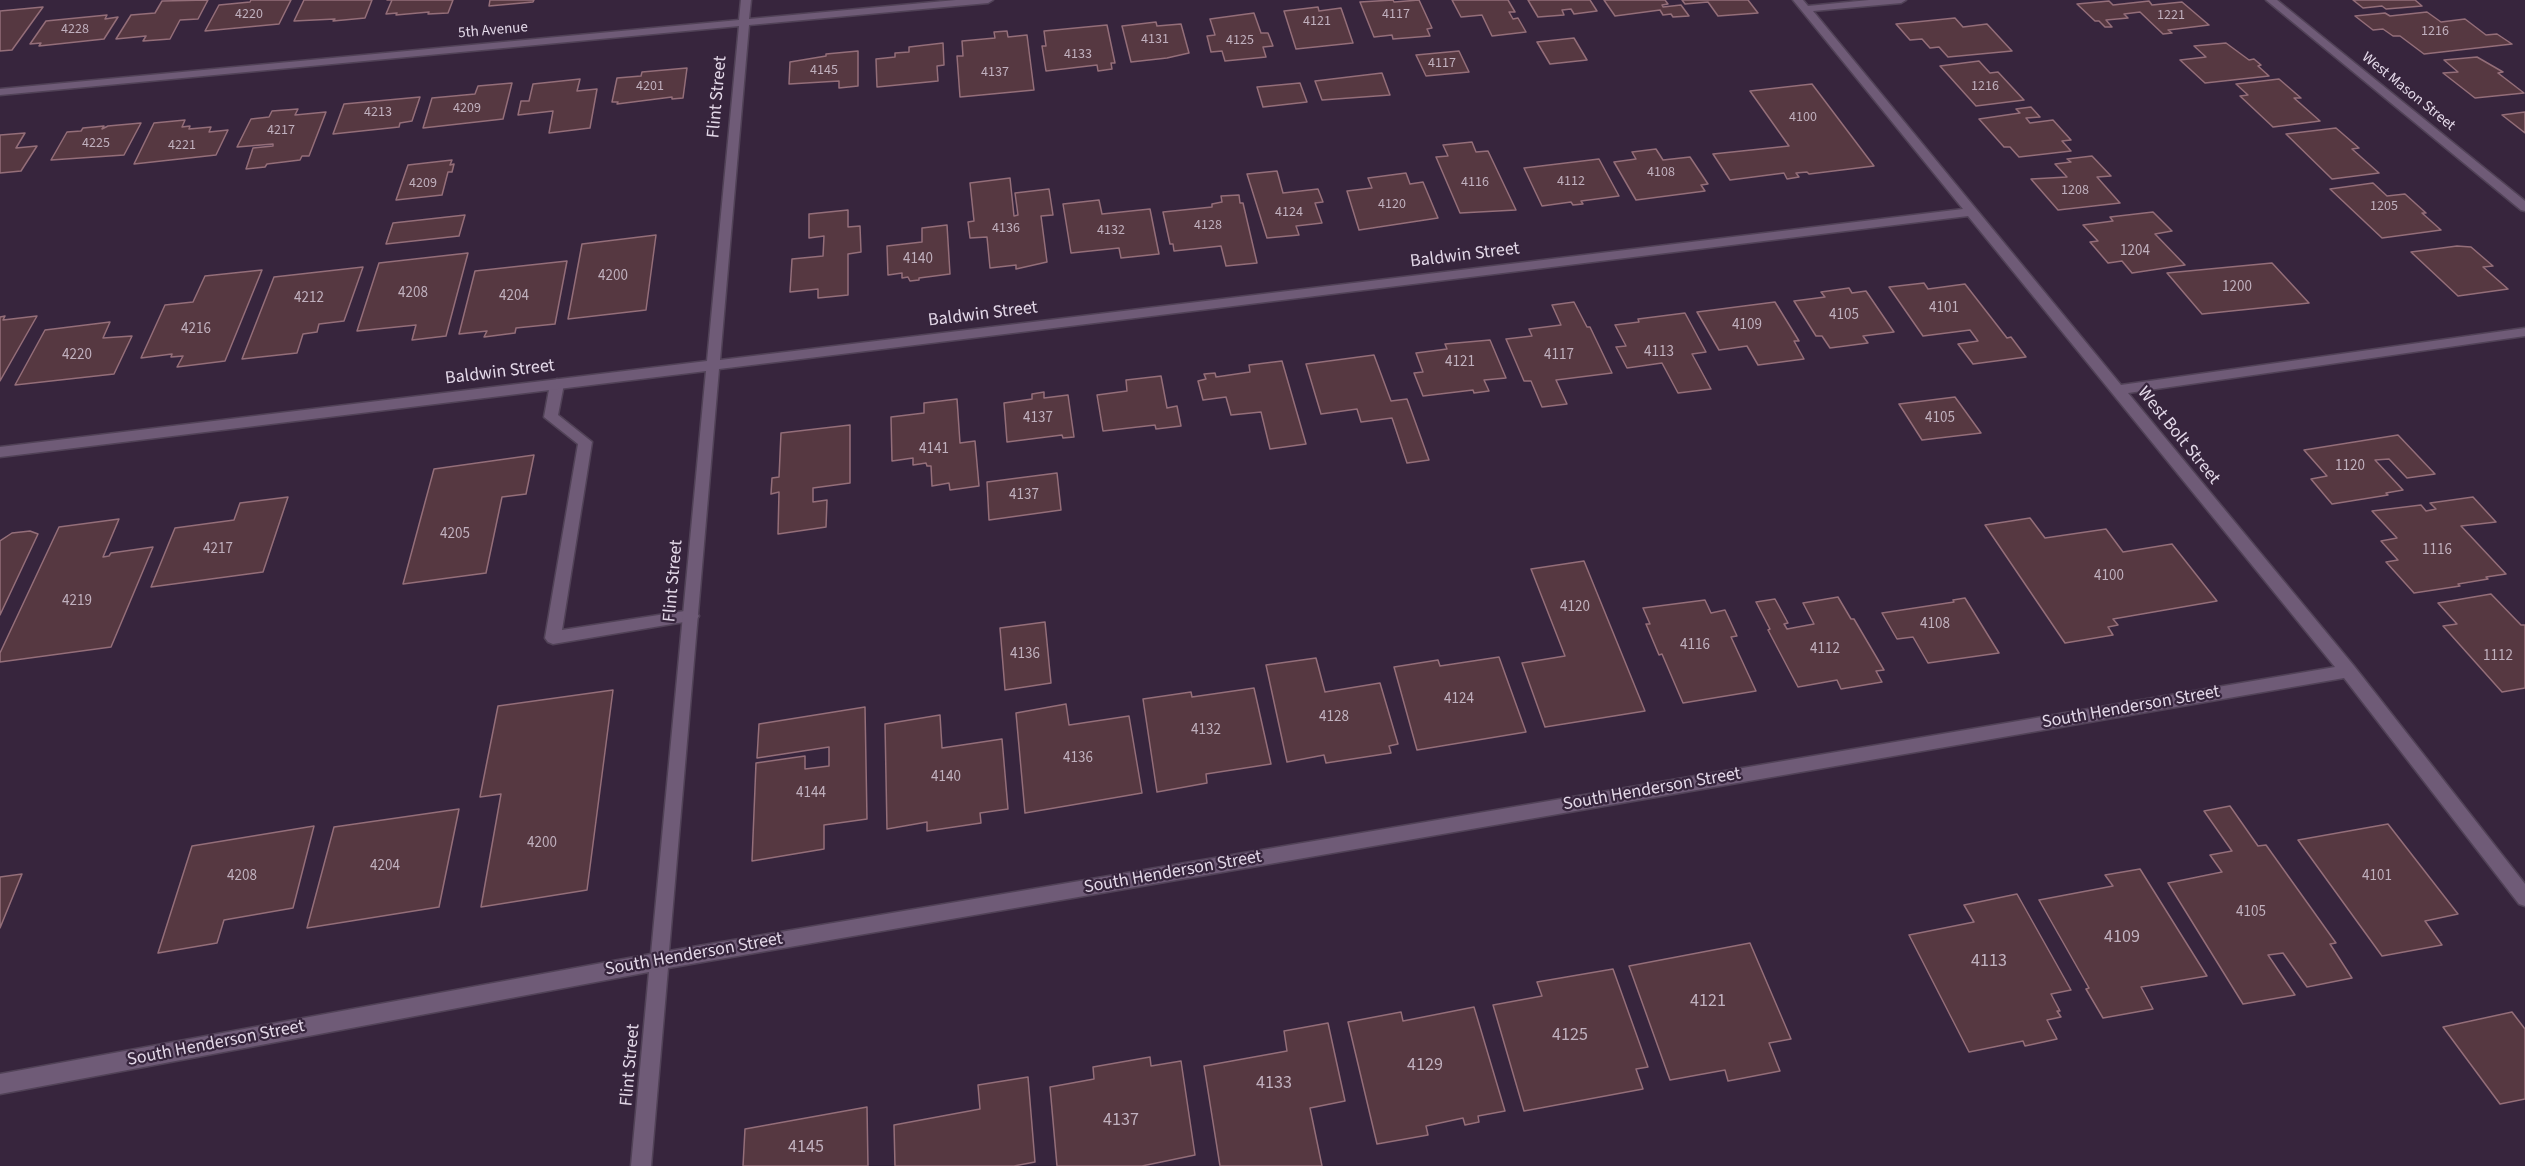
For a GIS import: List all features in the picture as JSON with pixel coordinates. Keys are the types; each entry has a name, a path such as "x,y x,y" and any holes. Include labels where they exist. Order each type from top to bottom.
{"street":[{"name":"Flint Street","path":"641,1166 746,0"},
{"name":"5th Avenue","path":"0,92 988,0"},
{"path":"1802,5 1901,0"},
{"name":"West Mason Street","path":"2271,0 2525,207"},
{"name":"West Bolt Street","path":"1802,5 2348,671 2525,898"},
{"name":"Baldwin Street","path":"0,452 1970,212"},
{"path":"2117,390 2525,332"},
{"path":"557,384 551,417 585,442 553,638 691,616"},
{"name":"South Henderson Street","path":"0,1084 660,961 2348,671"}],"building":[{"path":"208,0 198,19 180,20 170,39 143,41 146,36 116,39 131,15 155,13 162,1"},
{"path":"251,0 291,0 279,24 205,31 219,5 250,2"},
{"path":"304,0 372,0 365,18 294,21"},
{"path":"392,0 453,0 448,13 386,14"},
{"path":"490,0 534,0 533,2 489,6"},
{"path":"1393,0 1394,2 1419,0 1432,28 1427,29 1430,36 1393,39 1392,35 1374,37 1360,2"},
{"path":"1452,0 1508,0 1515,12 1509,12 1513,19 1518,18 1526,32 1492,36 1482,15 1461,17"},
{"path":"1528,0 1590,0 1597,11 1574,14 1571,9 1562,10 1564,15 1538,17"},
{"path":"1604,0 1665,0 1668,4 1662,5 1663,7 1681,5 1689,16 1663,15 1660,10 1615,16"},
{"path":"1682,0 1748,0 1758,13 1718,16 1708,2 1685,4"},
{"path":"2353,0 2415,0 2422,6 2363,8"},
{"path":"2109,1 2113,5 2149,1 2152,5 2182,2 2209,25 2168,30 2172,33 2163,34 2140,12 2124,14 2128,18 2106,20 2112,27 2105,27 2077,4"},
{"path":"43,7 12,50 0,51 0,11"},
{"path":"1318,7 1319,11 1341,8 1353,43 1296,49 1284,11"},
{"path":"2427,12 2441,22 2465,19 2486,35 2497,34 2512,44 2424,54 2400,36 2393,36 2383,29 2373,30 2355,16 2385,13 2390,16"},
{"path":"1254,13 1261,33 1268,33 1273,46 1263,47 1266,57 1225,61 1222,51 1211,52 1207,36 1215,35 1210,19"},
{"path":"107,15 105,19 118,17 104,39 39,46 41,43 30,44 46,21"},
{"path":"1955,18 1963,27 1987,24 2012,51 1948,57 1939,47 1930,48 1922,39 1910,40 1896,24"},
{"path":"1156,22 1157,26 1181,24 1189,53 1131,62 1122,26"},
{"path":"1107,25 1115,63 1111,63 1112,69 1098,71 1097,65 1046,71 1042,46 1046,46 1044,31"},
{"path":"1007,31 1008,37 1027,35 1034,90 960,97 957,56 963,56 962,41 995,38 994,32"},
{"path":"1574,38 1587,60 1550,64 1537,42"},
{"path":"943,43 944,65 937,66 938,81 877,87 876,59 895,57 895,53 909,52 909,47"},
{"path":"2226,43 2249,60 2254,59 2269,76 2205,83 2180,60 2206,57 2194,46"},
{"path":"858,51 858,86 839,88 839,81 789,84 790,62 826,56 826,54"},
{"path":"1459,51 1469,72 1426,76 1416,55"},
{"path":"2477,57 2503,72 2498,73 2524,93 2475,98 2443,73 2458,72 2444,60"},
{"path":"1979,61 1990,73 1998,72 2024,100 1976,106 1940,66"},
{"path":"687,68 683,98 672,99 672,97 617,104 618,102 612,102 617,78 641,76 642,72"},
{"path":"1382,73 1390,95 1322,100 1315,81"},
{"path":"580,79 577,91 597,89 590,128 549,133 553,111 518,115 521,101 529,101 533,84"},
{"path":"2279,79 2301,98 2294,98 2320,121 2273,127 2240,96 2248,95 2236,84"},
{"path":"512,83 503,119 423,128 432,98 475,94 478,86"},
{"path":"1300,83 1307,102 1263,107 1257,87"},
{"path":"1812,84 1874,166 1809,174 1807,172 1796,173 1799,177 1787,179 1784,173 1730,180 1713,154 1789,146 1750,91"},
{"path":"420,97 412,121 400,123 399,127 333,134 344,104"},
{"path":"2031,107 2040,117 2026,118 2030,123 2053,120 2071,140 2062,141 2071,151 2019,157 2010,147 2004,147 1979,119 2020,113 2016,109"},
{"path":"298,109 295,115 326,112 309,156 302,156 300,160 246,169 253,148 273,146 273,144 237,147 251,119 269,117 272,111"},
{"path":"2525,112 2525,133 2502,115"},
{"path":"185,120 182,127 190,126 189,129 211,127 209,132 228,130 216,155 134,164 154,123"},
{"path":"141,123 124,155 51,160 67,132 81,131 83,128 104,126 102,129 108,126"},
{"path":"2336,128 2359,148 2352,149 2379,173 2332,179 2286,134"},
{"path":"25,133 16,148 37,146 21,171 0,173 0,135"},
{"path":"1472,142 1476,152 1488,151 1516,210 1460,213 1436,157 1448,156 1443,145"},
{"path":"1656,149 1663,160 1690,157 1708,184 1701,185 1705,191 1636,200 1614,162 1636,159 1632,152"},
{"path":"2092,156 2111,176 2097,177 2120,203 2058,210 2031,179 2067,177 2055,164 2071,162 2067,159"},
{"path":"1599,159 1619,196 1581,201 1583,204 1573,205 1571,202 1542,206 1524,168"},
{"path":"452,160 450,165 454,164 452,172 448,172 442,195 396,200 408,165"},
{"path":"1277,171 1283,193 1318,189 1323,202 1315,203 1322,223 1296,226 1299,235 1267,238 1247,174"},
{"path":"1406,173 1410,184 1423,182 1438,218 1359,230 1347,191 1372,188 1368,178"},
{"path":"1010,178 1014,216 1018,215 1015,193 1049,189 1053,215 1041,216 1047,262 1016,269 1016,265 990,268 987,237 970,238 968,222 974,221 970,183"},
{"path":"2373,183 2387,196 2405,194 2441,230 2382,238 2330,189"},
{"path":"1239,195 1240,203 1243,203 1257,263 1226,266 1221,246 1174,251 1173,244 1170,244 1163,212 1212,207 1212,204 1222,202 1221,196"},
{"path":"1099,200 1102,214 1150,209 1159,254 1121,258 1119,248 1071,253 1063,204"},
{"path":"848,210 848,227 860,226 861,252 848,254 848,295 818,298 818,289 790,292 792,259 823,256 824,236 809,238 809,214"},
{"path":"2153,212 2172,231 2155,234 2185,265 2132,273 2122,261 2108,263 2090,242 2098,241 2083,225 2113,221 2110,217"},
{"path":"465,215 459,236 386,244 393,223"},
{"path":"947,225 950,274 910,281 908,277 902,278 902,273 888,275 887,246 922,242 922,228"},
{"path":"656,235 646,310 568,319 582,244"},
{"path":"2457,246 2471,247 2493,266 2483,267 2508,289 2458,296 2411,252"},
{"path":"468,253 446,336 412,340 416,325 357,331 379,263"},
{"path":"567,261 555,324 516,328 515,333 484,337 487,331 459,334 475,271"},
{"path":"2272,263 2309,303 2202,314 2167,273"},
{"path":"363,267 344,321 319,324 317,332 303,334 297,353 242,359 274,277"},
{"path":"262,270 225,361 177,367 183,356 171,357 172,354 141,358 165,305 193,302 205,276"},
{"path":"1924,283 1928,289 1965,284 2007,338 2011,337 2026,357 1973,364 1958,344 1978,341 1970,330 1923,336 1889,287"},
{"path":"1849,288 1852,293 1866,291 1894,332 1863,336 1868,343 1830,348 1822,336 1816,336 1794,301 1825,297 1821,292"},
{"path":"1574,302 1587,327 1590,327 1612,373 1556,380 1567,404 1542,407 1531,381 1524,381 1506,339 1532,336 1529,329 1561,325 1552,305"},
{"path":"1775,302 1799,341 1794,341 1804,359 1758,365 1747,346 1719,350 1697,312"},
{"path":"1685,313 1706,352 1692,354 1711,389 1678,393 1662,363 1627,368 1616,347 1626,346 1615,325 1639,322 1638,319"},
{"path":"5,316 3,320 37,316 0,381 0,317"},
{"path":"110,322 103,338 132,336 114,374 15,385 45,330"},
{"path":"1490,340 1506,378 1484,380 1489,391 1474,393 1473,390 1423,396 1414,373 1423,372 1416,353 1447,349 1445,344"},
{"path":"1374,355 1391,401 1407,399 1429,460 1407,463 1392,418 1361,422 1357,409 1321,414 1306,364"},
{"path":"1282,361 1306,444 1270,449 1261,412 1231,415 1226,397 1203,400 1198,381 1206,379 1204,374 1215,373 1216,377 1250,372 1249,365"},
{"path":"1161,376 1167,408 1177,406 1181,426 1156,429 1155,425 1103,431 1097,395 1127,391 1126,380"},
{"path":"1044,392 1044,398 1068,395 1074,437 1063,438 1062,435 1007,442 1004,403 1032,399 1032,394"},
{"path":"1955,397 1981,433 1922,440 1899,404"},
{"path":"957,399 960,443 975,441 979,486 950,490 949,483 932,486 931,466 927,466 926,463 913,465 913,458 892,461 891,417 924,413 924,403"},
{"path":"850,425 850,483 813,488 813,502 827,500 826,527 778,534 779,492 771,494 772,478 779,477 781,433"},
{"path":"2398,435 2435,474 2407,478 2389,459 2375,460 2403,490 2386,493 2388,495 2332,504 2311,479 2327,476 2304,450"},
{"path":"534,455 526,494 502,497 486,573 403,584 434,469"},
{"path":"1057,473 1061,510 989,520 987,482"},
{"path":"288,497 263,572 151,587 175,528 234,520 240,503"},
{"path":"2473,497 2496,522 2461,526 2506,574 2458,584 2460,586 2414,593 2386,562 2398,560 2381,541 2397,538 2372,511 2421,505 2426,511 2436,509 2430,503"},
{"path":"2030,518 2045,538 2106,529 2123,552 2172,544 2217,601 2113,619 2118,625 2108,627 2113,635 2065,643 1985,525"},
{"path":"119,519 103,557 111,553 153,547 111,647 0,662 0,653 59,527"},
{"path":"30,531 38,534 0,615 0,541 12,533"},
{"path":"1584,561 1645,711 1545,727 1522,663 1565,656 1531,569"},
{"path":"2491,594 2521,625 2525,625 2525,688 2502,692 2443,626 2457,624 2438,603"},
{"path":"1838,597 1851,619 1854,619 1884,670 1876,671 1882,682 1841,689 1837,680 1798,687 1756,602 1775,599 1788,623 1784,624 1787,629 1814,624 1803,603"},
{"path":"1965,598 1999,653 1928,663 1913,637 1897,639 1882,613 1954,602 1953,600"},
{"path":"1705,600 1711,613 1725,610 1737,636 1731,637 1756,691 1683,703 1662,654 1659,655 1646,624 1650,624 1643,608"},
{"path":"1045,622 1051,683 1005,690 1000,628"},
{"path":"1499,657 1526,732 1417,750 1394,667 1438,660 1440,666"},
{"path":"1316,658 1325,692 1380,683 1398,744 1389,746 1391,753 1326,763 1324,755 1287,762 1266,665"},
{"path":"1254,688 1271,764 1206,774 1207,783 1157,792 1143,699 1191,692 1192,697"},
{"path":"613,690 587,890 481,907 501,794 480,797 498,706"},
{"path":"1066,704 1069,725 1129,716 1142,793 1025,813 1016,713"},
{"path":"865,707 867,819 824,825 824,849 752,861 756,763 805,756 805,769 829,766 829,747 757,758 759,724"},
{"path":"940,715 942,748 1002,739 1008,809 980,813 981,823 927,831 927,822 887,829 885,724"},
{"path":"2230,806 2258,846 2266,845 2336,943 2330,944 2352,978 2307,987 2283,953 2268,955 2295,995 2243,1004 2168,883 2222,872 2210,855 2232,851 2204,811"},
{"path":"459,809 439,907 307,928 334,827"},
{"path":"2388,824 2458,914 2425,921 2442,945 2382,956 2298,840"},
{"path":"314,826 293,908 224,920 217,943 158,953 192,846"},
{"path":"2140,869 2207,976 2141,987 2153,1009 2103,1018 2086,989 2089,988 2039,900 2113,886 2105,875"},
{"path":"22,874 0,928 0,877"},
{"path":"2017,894 2071,990 2051,994 2061,1017 2047,1020 2057,1039 2025,1046 2023,1041 1969,1052 1909,935 1974,922 1964,905"},
{"path":"1750,943 1791,1039 1769,1043 1780,1071 1728,1081 1725,1070 1670,1080 1629,966"},
{"path":"1613,969 1648,1067 1636,1069 1643,1089 1524,1111 1493,1005 1542,996 1537,982"},
{"path":"1474,1007 1505,1111 1478,1116 1479,1122 1465,1125 1463,1118 1426,1126 1428,1135 1377,1144 1348,1022 1401,1012 1403,1021"},
{"path":"2512,1012 2525,1029 2525,1099 2500,1104 2443,1027"},
{"path":"1328,1023 1345,1101 1310,1108 1322,1166 1220,1166 1204,1066 1287,1051 1284,1031"},
{"path":"1150,1057 1151,1066 1181,1061 1195,1155 1142,1166 1057,1166 1050,1087 1094,1079 1093,1067"},
{"path":"1028,1077 1035,1162 1014,1166 895,1166 894,1125 980,1109 978,1085"},
{"path":"867,1107 868,1166 743,1166 745,1129"}]}
